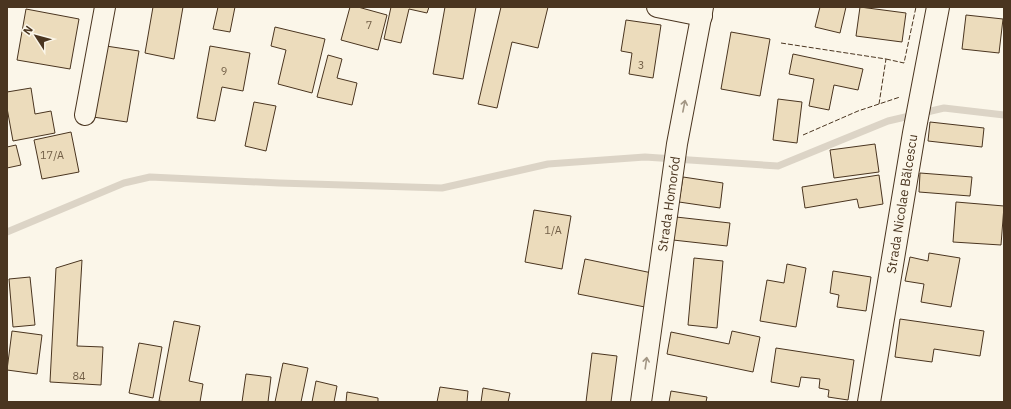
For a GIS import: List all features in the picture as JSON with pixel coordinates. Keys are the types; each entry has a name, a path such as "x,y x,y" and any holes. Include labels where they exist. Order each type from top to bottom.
{"main road":[{"name":"Strada Nicolae Bălcescu","path":"870,402 914,133 938,7"}],"street":[{"path":"85,115 105,7"},
{"path":"657,7 703,11"},
{"name":"Strada Homoród","path":"641,402 677,144 703,11"}],"building":[{"path":"153,7 183,7 174,59 145,53"},
{"path":"218,7 235,7 230,32 213,29"},
{"path":"350,7 358,7 387,15 378,50 341,40"},
{"path":"391,7 429,7 427,13 409,9 401,43 384,39"},
{"path":"445,7 476,7 463,79 433,74"},
{"path":"501,7 548,7 538,48 512,42 497,108 478,104"},
{"path":"820,7 846,7 840,33 815,27"},
{"path":"860,7 906,13 902,42 856,36"},
{"path":"26,9 79,19 70,69 17,60"},
{"path":"966,15 1003,19 999,53 962,49"},
{"path":"626,20 661,25 653,78 629,74 632,53 621,51"},
{"path":"275,27 325,39 312,93 278,84 286,50 271,46"},
{"path":"731,32 770,39 760,96 721,89"},
{"path":"106,46 139,51 127,122 93,117"},
{"path":"210,46 250,53 243,91 222,87 215,121 197,118"},
{"path":"793,54 863,69 858,90 834,85 829,110 809,106 814,79 789,74"},
{"path":"328,55 342,59 337,78 357,83 352,105 317,97"},
{"path":"31,88 35,114 51,111 55,133 13,141 7,108 7,92"},
{"path":"778,99 802,102 797,143 773,140"},
{"path":"254,102 276,106 266,151 245,146"},
{"path":"930,122 984,128 982,147 928,141"},
{"path":"71,132 79,172 42,179 34,140"},
{"path":"875,144 879,172 834,178 830,150"},
{"path":"16,145 21,165 7,168 7,147"},
{"path":"920,173 972,177 970,196 919,192"},
{"path":"879,175 883,204 859,208 857,199 805,208 802,187"},
{"path":"683,177 723,183 720,208 679,202"},
{"path":"956,202 1004,206 1001,245 953,242"},
{"path":"534,210 571,216 562,269 525,262"},
{"path":"676,217 730,223 727,246 673,240"},
{"path":"929,253 960,258 951,307 921,302 924,284 905,281 910,257 928,261"},
{"path":"694,258 723,261 717,328 688,325"},
{"path":"585,259 652,273 645,307 578,294"},
{"path":"82,260 77,346 103,347 101,385 50,382 56,268"},
{"path":"787,264 806,268 796,327 760,321 767,280 784,283"},
{"path":"833,271 871,277 866,311 837,307 839,295 830,293"},
{"path":"30,277 35,325 13,327 9,279"},
{"path":"900,319 984,331 980,356 934,349 932,362 895,357"},
{"path":"174,321 200,326 189,381 203,384 200,402 159,401"},
{"path":"12,331 42,335 37,374 7,370"},
{"path":"732,331 760,337 753,372 667,354 671,332 729,344"},
{"path":"139,343 162,347 153,398 129,393"},
{"path":"776,348 854,360 848,400 828,397 829,390 819,388 820,379 801,377 799,387 771,382"},
{"path":"592,353 617,356 611,402 586,402"},
{"path":"283,363 308,368 301,402 275,402"},
{"path":"246,374 271,377 268,402 242,402"},
{"path":"316,381 337,386 334,402 312,402"},
{"path":"440,387 468,391 467,402 437,402"},
{"path":"483,388 510,393 508,402 481,402"},
{"path":"671,391 707,397 706,402 669,402"},
{"path":"347,392 378,398 378,402 346,402"}],"waterway":[{"path":"7,232 124,183 150,177 442,188 548,164 645,157 778,166 888,121 944,108 1004,115"}],"fence":[{"path":"886,59 904,63 916,7"},
{"path":"781,43 886,59 879,104"},
{"path":"803,135 858,111 900,97"}]}
